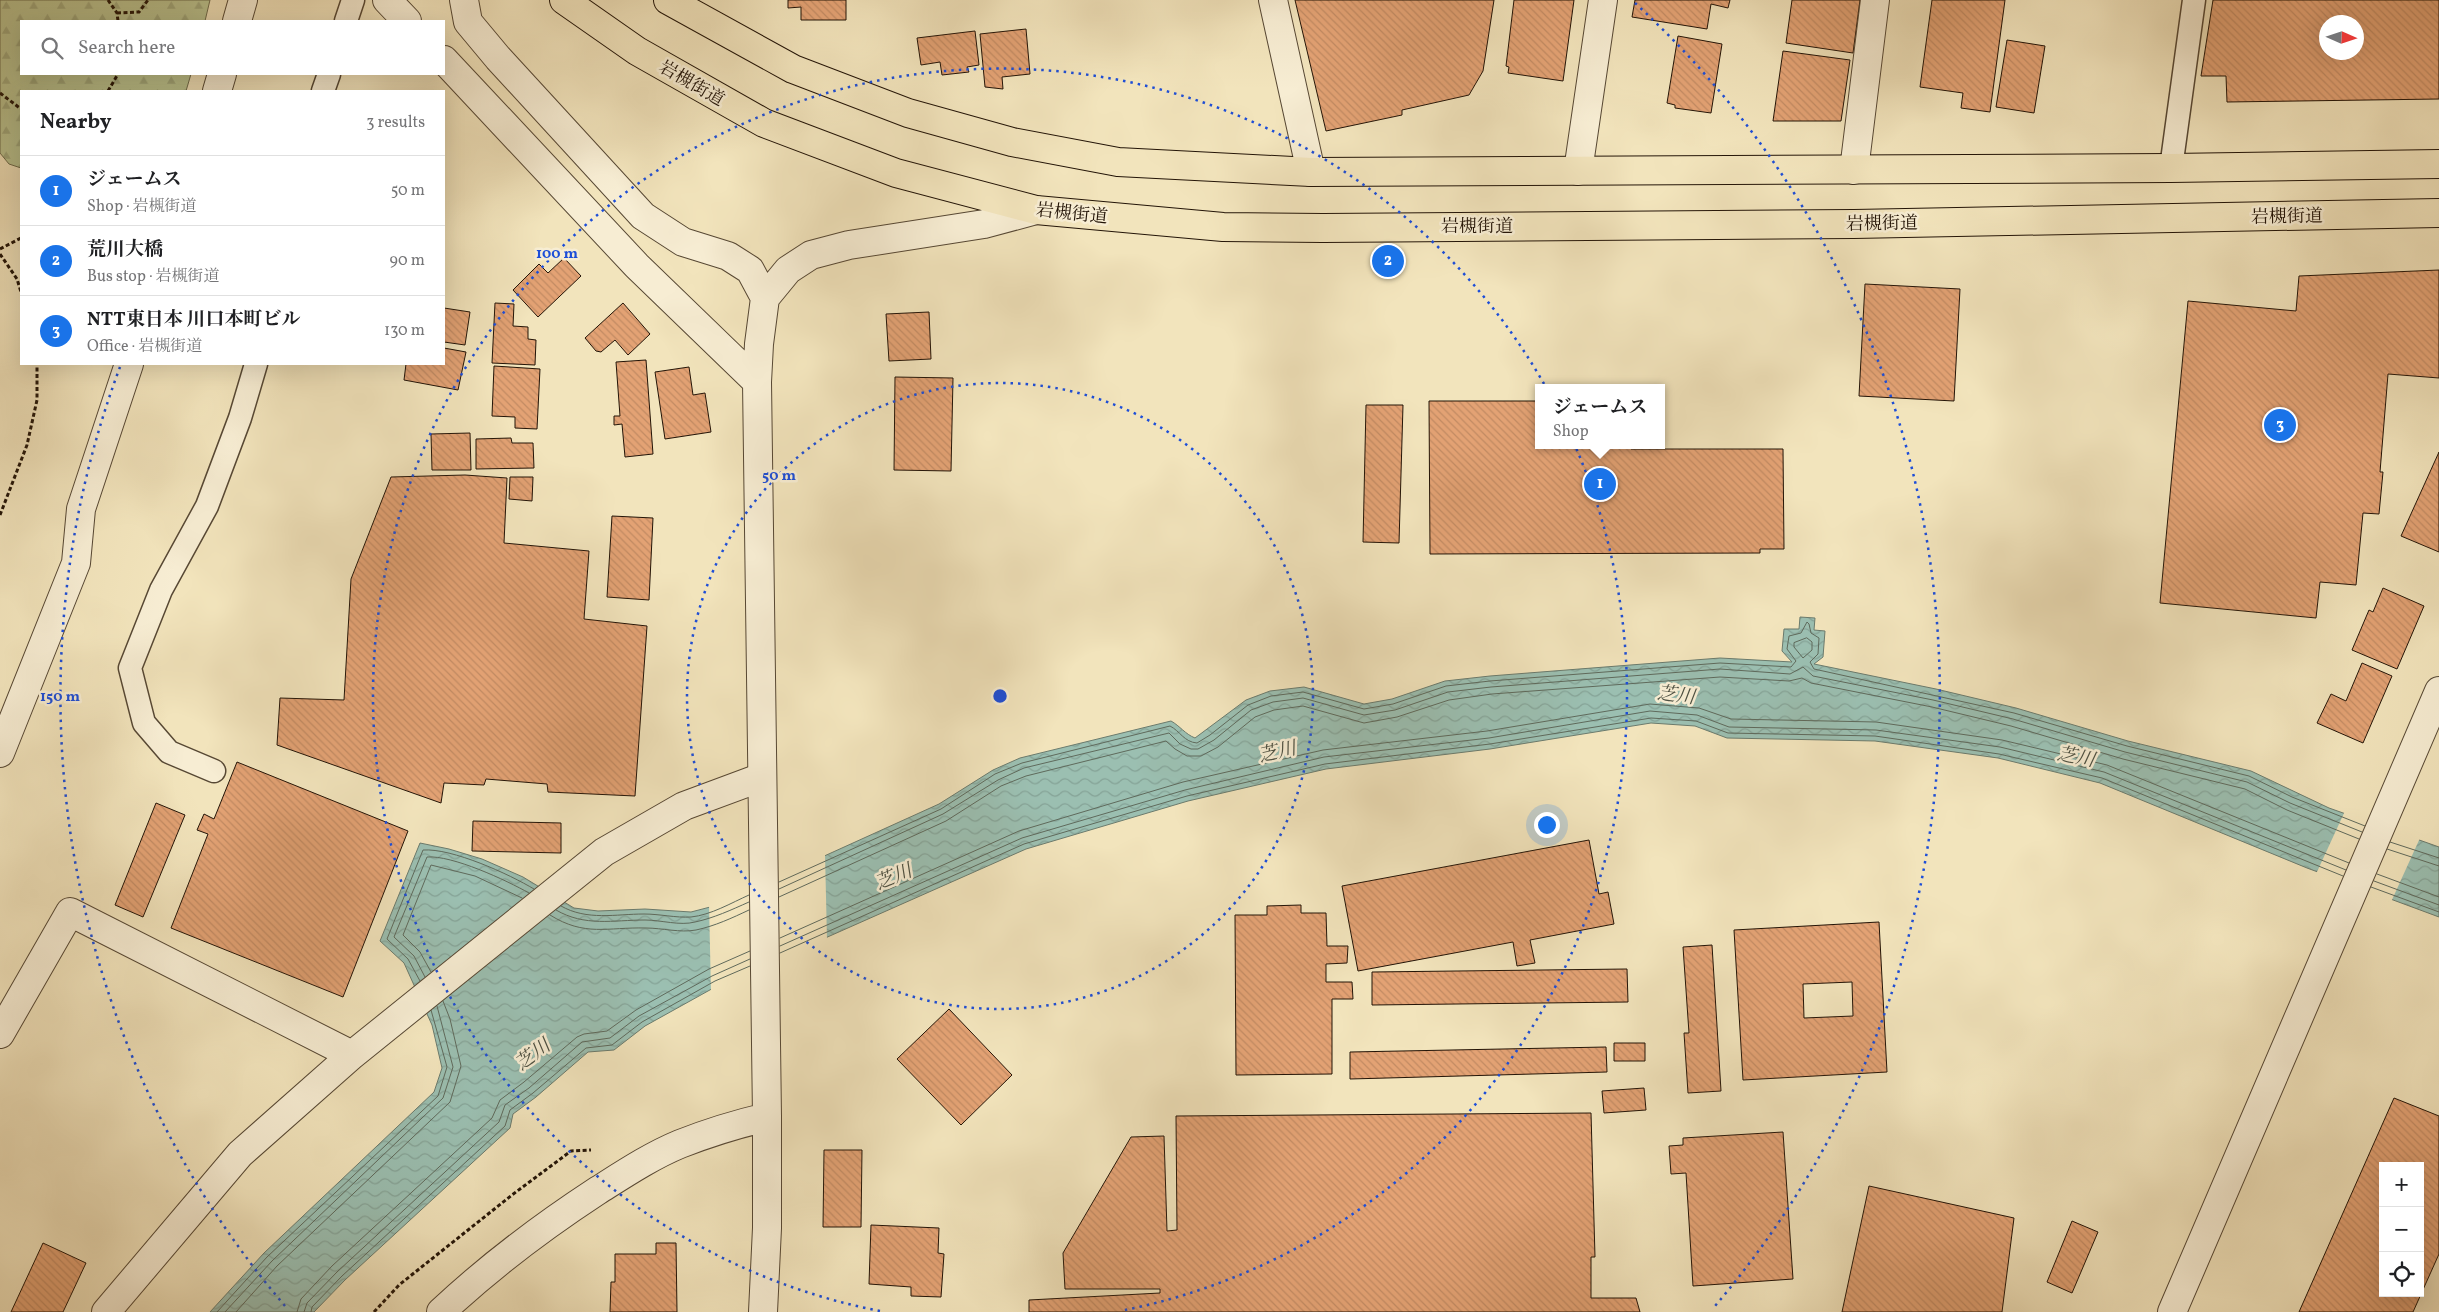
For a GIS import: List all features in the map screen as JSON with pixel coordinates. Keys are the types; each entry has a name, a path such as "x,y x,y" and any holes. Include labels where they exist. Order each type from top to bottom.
{"highway":[{"name":"岩槻街道","path":"564,0 637,52 764,123 896,173 1036,210 1223,227 1323,228 1864,224 2439,213"},
{"path":"668,0 792,69 908,113 1012,142 1118,162 1311,172 2171,168 2439,164"}],"street":[{"path":"237,20 243,0"},
{"path":"387,0 406,20"},
{"path":"464,0 468,22 498,58 643,216 683,242 728,256 750,270 765,298"},
{"path":"1273,0 1311,172"},
{"path":"1578,171 1603,0"},
{"path":"1854,170 1875,0"},
{"path":"445,61 637,266 757,382"},
{"path":"217,90 222,75"},
{"path":"763,1312 767,1228 767,1117 757,382 759,344 765,298 788,270 811,255 849,245 984,224 1036,210"},
{"path":"0,753 76,564 81,509 129,365"},
{"path":"2172,1312 2439,691"},
{"path":"106,1312 240,1154 352,1055 604,852 684,806 762,776"},
{"path":"0,1034 70,912 352,1055"},
{"path":"441,1312 473,1282 556,1218 633,1168 678,1145 723,1128 767,1117"}],"lane":[{"path":"346,20 353,0"},
{"path":"2171,168 2194,0"},
{"path":"323,90 329,75"},
{"path":"214,771 170,752 144,723 130,668 161,590 207,506 240,418 256,365"}],"path":[{"path":"108,0 117,13 118,20"},
{"path":"117,13 139,12 148,0"},
{"path":"109,90 117,75"},
{"path":"0,94 20,109"},
{"path":"0,249 20,239"},
{"path":"0,254 17,279 20,289"},
{"path":"0,516 27,445 38,400 37,365"},
{"path":"374,1312 399,1285 512,1195 571,1151 594,1150"}],"green space":[{"path":"0,0 210,0 205,20 20,20 20,75 191,75 186,90 20,90 20,168 9,164 0,153"}],"water":[{"name":"芝川","path":"1800,617 1815,618 1814,630 1825,631 1823,657 1814,664 1936,689 2016,708 2128,741 2251,771 2329,808 2439,847 2439,917 2307,868 2100,783 1998,758 1875,741 1727,738 1695,726 1651,723 1490,749 1326,769 1188,801 1026,849 717,986 645,1026 614,1050 588,1052 536,1097 513,1114 510,1128 345,1280 314,1312 210,1312 264,1253 434,1092 442,1068 432,1025 404,963 380,941 420,843 482,859 523,877 574,908 598,911 645,909 691,912 714,906 939,804 993,770 1020,758 1171,721 1195,738 1246,700 1270,691 1304,687 1364,704 1392,699 1445,681 1490,676 1720,658 1792,662 1782,651 1784,629 1799,629"}],"pier":[{"path":"2345,811 2420,838 2391,902 2316,874"},
{"path":"825,853 827,940 711,992 709,904"}],"building":[{"path":"788,0 846,0 846,20 801,20 801,7 788,8"},
{"path":"1295,0 1494,0 1483,71 1469,95 1402,110 1402,115 1326,131"},
{"path":"1514,0 1574,0 1563,81 1508,73 1509,67 1506,66"},
{"path":"1635,0 1730,0 1728,8 1711,4 1707,29 1632,17"},
{"path":"1792,0 1860,0 1853,53 1786,43"},
{"path":"1932,0 2005,0 1990,112 1961,108 1963,93 1920,87"},
{"path":"2213,0 2439,0 2439,99 2227,102 2226,76 2201,76"},
{"path":"1026,29 1030,74 1002,77 1003,89 985,87 980,34"},
{"path":"975,31 979,65 967,67 969,72 942,75 940,62 921,65 917,38"},
{"path":"1678,36 1722,44 1711,113 1675,108 1675,105 1667,103"},
{"path":"2007,40 2045,46 2034,113 1996,107"},
{"path":"1783,51 1850,60 1841,121 1773,121"},
{"path":"564,258 581,276 538,317 513,290 539,264 548,273"},
{"path":"2439,270 2439,378 2388,374 2380,472 2383,472 2379,514 2363,513 2356,585 2320,582 2316,618 2160,603 2188,301 2296,311 2299,276"},
{"path":"1865,284 1960,289 1954,401 1859,396"},
{"path":"495,303 514,304 513,326 528,327 528,339 536,340 535,365 492,363"},
{"path":"623,303 650,334 628,355 615,340 601,352 596,351 585,338"},
{"path":"445,308 470,312 465,345 445,342"},
{"path":"929,312 931,359 889,361 886,314"},
{"path":"445,348 466,352 458,390 404,380 406,365 445,365"},
{"path":"646,360 653,454 625,457 622,424 614,425 614,416 620,416 616,362"},
{"path":"494,366 540,369 537,429 515,428 515,417 492,416"},
{"path":"689,367 693,395 705,393 711,432 665,439 655,372"},
{"path":"895,377 953,378 951,471 894,470"},
{"path":"1429,401 1535,401 1535,449 1783,449 1784,549 1760,549 1760,553 1430,554"},
{"path":"1366,405 1403,405 1399,543 1363,542"},
{"path":"470,433 471,470 432,470 431,434"},
{"path":"511,438 512,443 533,443 534,468 476,469 476,439"},
{"path":"2439,452 2439,552 2401,536"},
{"path":"465,475 507,478 504,543 589,551 584,619 647,626 635,796 548,792 547,784 486,779 484,785 444,783 441,803 277,745 280,698 344,700 351,579 391,477"},
{"path":"510,477 533,477 532,501 509,499"},
{"path":"612,516 653,518 649,600 607,597"},
{"path":"2383,588 2424,606 2397,669 2352,650 2369,610 2373,612"},
{"path":"2362,663 2392,676 2363,743 2317,723 2331,694 2346,701"},
{"path":"237,762 408,831 343,997 171,928 208,834 197,830 204,814 214,819"},
{"path":"156,803 185,815 143,917 115,905"},
{"path":"473,821 561,823 561,853 472,851"},
{"path":"1589,840 1599,894 1608,892 1614,924 1530,940 1535,963 1517,966 1513,942 1358,971 1342,886"},
{"path":"1301,905 1301,913 1326,913 1327,946 1348,946 1347,963 1326,964 1326,982 1352,982 1353,999 1332,999 1332,1074 1236,1075 1235,915 1267,915 1267,906"},
{"path":"1879,922 1887,1072 1743,1080 1734,930","holes":["1852,982 1853,1016 1804,1018 1803,984"]},
{"path":"1712,945 1721,1091 1688,1093 1684,1033 1689,1033 1683,947"},
{"path":"1627,969 1628,1002 1372,1005 1372,972"},
{"path":"949,1009 1012,1075 961,1125 897,1059"},
{"path":"1614,1043 1645,1043 1645,1061 1614,1061"},
{"path":"1606,1047 1607,1072 1350,1079 1350,1052"},
{"path":"1644,1088 1646,1110 1604,1113 1602,1091"},
{"path":"2394,1098 2439,1116 2439,1254 2424,1287 2424,1162 2379,1162 2379,1297 2420,1297 2413,1312 2299,1312"},
{"path":"1591,1113 1595,1257 1591,1257 1591,1298 1636,1298 1640,1312 1029,1312 1029,1300 1160,1293 1160,1289 1065,1289 1063,1253 1131,1137 1164,1136 1167,1231 1177,1230 1176,1116"},
{"path":"1783,1132 1793,1279 1693,1286 1686,1173 1671,1174 1669,1146 1683,1145 1683,1138"},
{"path":"824,1150 862,1150 861,1227 823,1227"},
{"path":"1869,1186 2014,1218 2002,1312 1842,1312"},
{"path":"2072,1221 2098,1232 2072,1293 2047,1282"},
{"path":"871,1225 939,1228 938,1253 944,1254 941,1297 911,1296 911,1287 869,1284"},
{"path":"43,1243 86,1263 63,1312 11,1312"},
{"path":"656,1243 676,1243 677,1312 610,1312 611,1282 615,1282 615,1254 656,1254"}],"place":[{"name":"荒川大橋","path":"1388,261"},
{"name":"NTT東日本 川口本町ビル","path":"2280,425"},
{"name":"ジェームス","path":"1600,484"}]}
